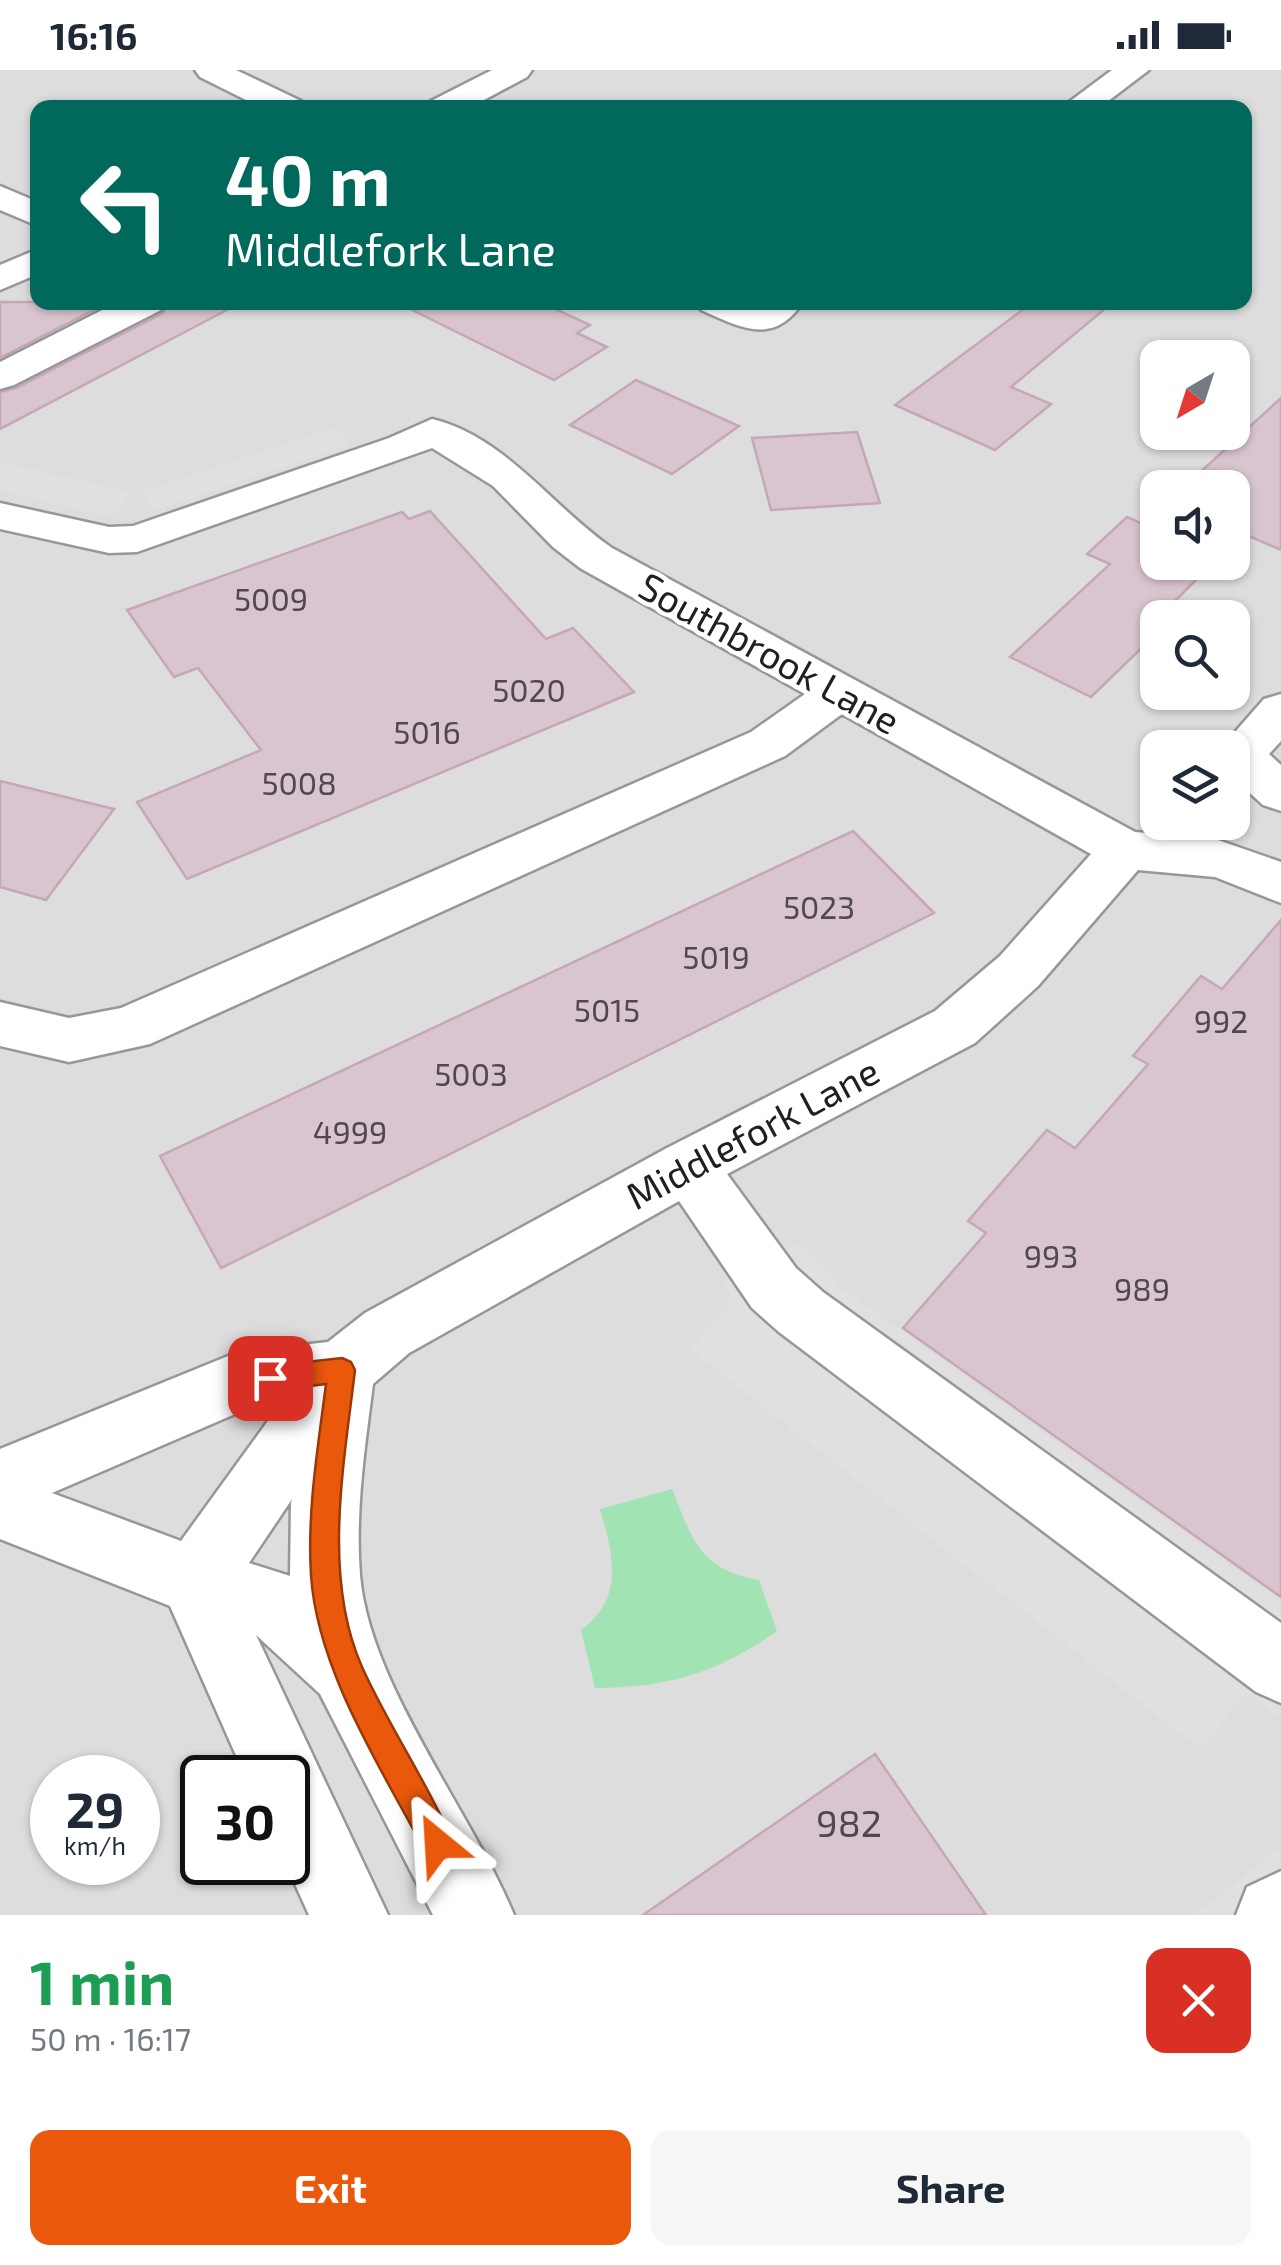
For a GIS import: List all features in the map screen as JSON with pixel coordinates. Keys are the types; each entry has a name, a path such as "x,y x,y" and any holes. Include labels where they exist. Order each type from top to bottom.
{"street":[{"path":"211,70 273,100"},
{"path":"458,100 516,70"},
{"path":"1089,100 1133,70"},
{"path":"0,196 30,212"},
{"path":"0,278 30,264"},
{"path":"0,377 132,310"},
{"name":"Southbrook Lane","path":"0,516 109,540 137,539 404,447 432,432 508,478 568,538 596,558 1125,850"},
{"path":"0,1024 68,1040 130,1028 768,744 840,692"},
{"path":"1281,710 1240,756 1281,794"},
{"path":"1125,850 1215,858 1241,864 1281,884"},
{"name":"Middlefork Lane","path":"195,1581 342,1370 387,1333 688,1166 955,1027 1020,971 1125,850"},
{"path":"688,1166 774,1288 801,1312 1281,1667"},
{"path":"0,1482 238,1382 342,1370 325,1503 325,1578 346,1668 475,1915"},
{"path":"0,1506 195,1581 279,1607 346,1668"},
{"path":"195,1581 274,1755"},
{"path":"310,1832 349,1915"}],"shaded area":[{"path":"0,70 1281,70 1281,1915 0,1915"},
{"path":"335,427 351,444 154,511 140,492"},
{"path":"0,462 132,492 110,517 0,491"},
{"path":"801,1243 839,1286 1281,1602 1281,1721 1259,1700 1248,1696 1240,1699 1201,1750 689,1349 727,1308 730,1295 723,1282"},
{"path":"672,1489 701,1550 723,1569 759,1580 777,1631 733,1658 691,1675 646,1685 595,1688 581,1630 595,1617 610,1590 609,1542 600,1509"},
{"path":"1279,1849 1281,1915 1194,1915"}],"building":[{"path":"0,302 30,302 30,310 93,310 0,358"},
{"path":"227,310 0,429 0,392 16,388 163,313"},
{"path":"412,310 557,310 590,325 577,333 607,347 554,380"},
{"path":"1022,310 1103,310 1011,387 1051,404 995,450 895,405"},
{"path":"636,380 739,426 672,474 570,425"},
{"path":"1281,398 1281,550 1250,536 1250,470 1203,470 1224,450 1250,450 1250,426"},
{"path":"857,432 880,503 771,510 752,438"},
{"path":"430,511 546,639 573,628 634,692 187,879 137,802 261,750 198,668 174,677 127,610 402,512 409,519"},
{"path":"1127,517 1140,523 1140,580 1196,580 1176,600 1140,600 1140,650 1091,697 1010,657 1110,564 1087,554"},
{"path":"0,781 114,809 46,900 0,887"},
{"path":"853,831 934,913 221,1268 160,1156"},
{"path":"1281,920 1281,1597 903,1328 986,1233 968,1221 1047,1130 1075,1148 1148,1064 1133,1056 1201,976 1222,989"},
{"path":"875,1754 986,1915 643,1915"}],"route":[{"path":"270,1378 342,1370 325,1503 325,1578 346,1668 438,1844"}]}
